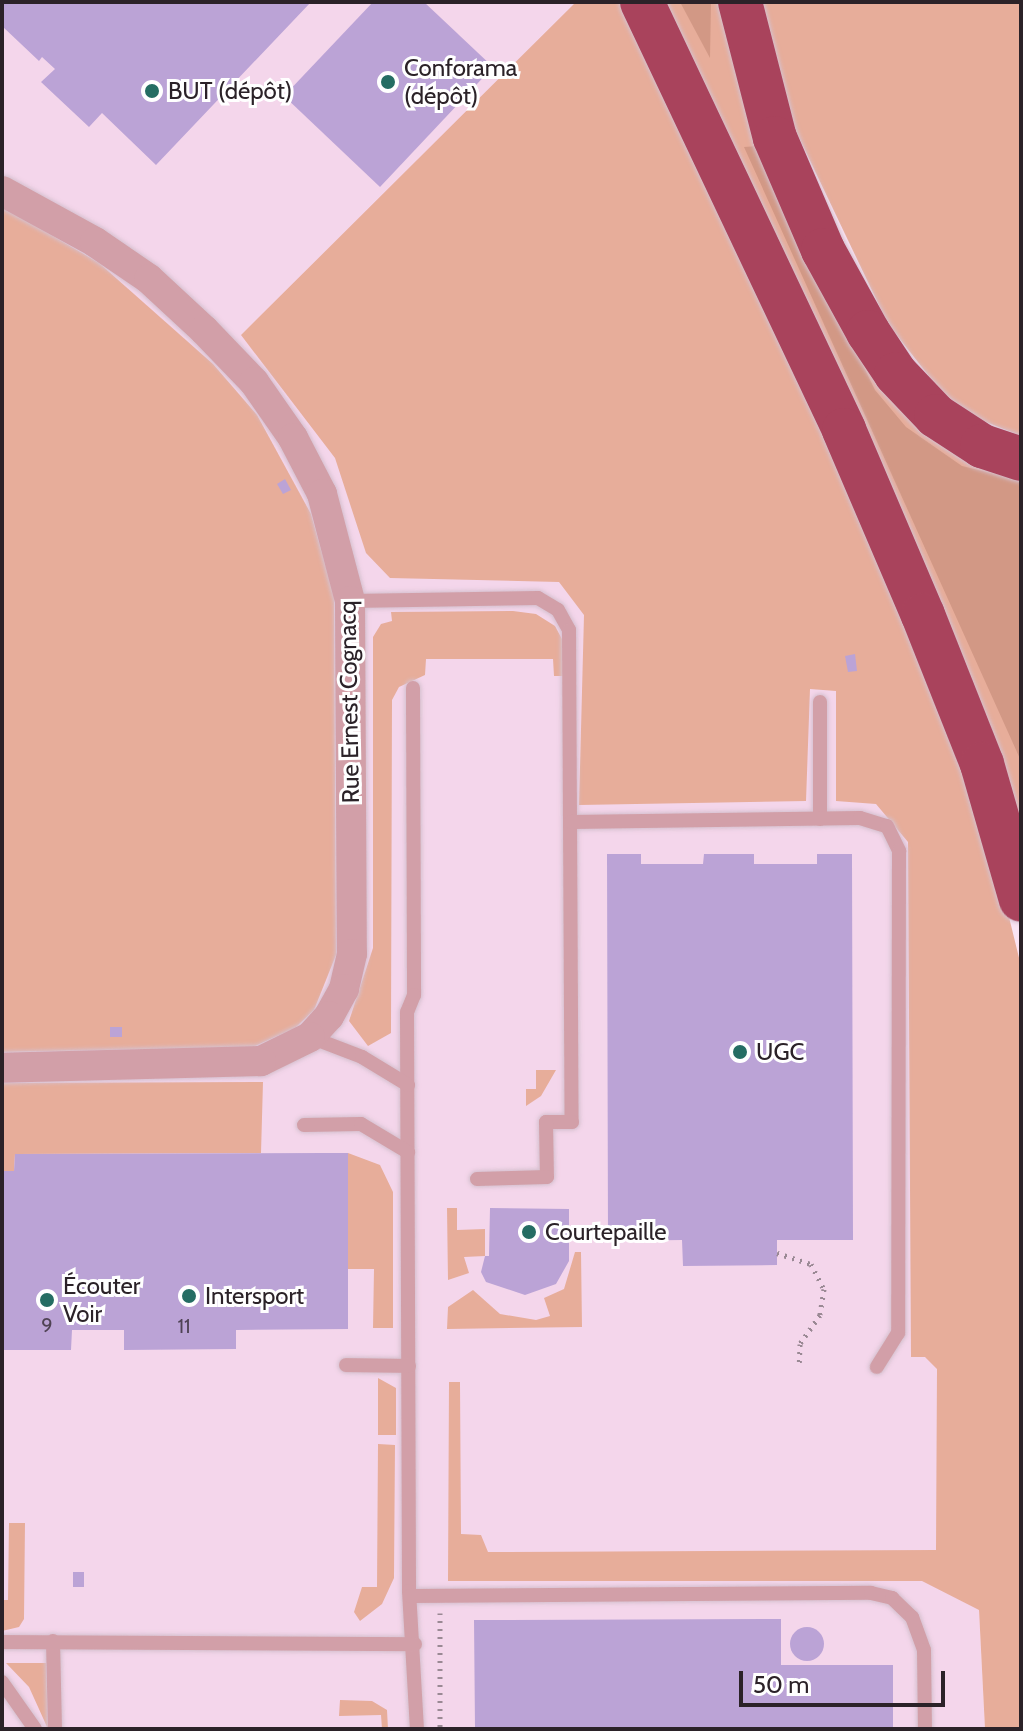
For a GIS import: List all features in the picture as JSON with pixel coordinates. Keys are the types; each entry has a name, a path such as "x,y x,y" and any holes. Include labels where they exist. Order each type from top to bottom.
{"highway":[{"path":"642,2 844,430 923,615 982,764 1021,900"},
{"path":"740,2 775,138 823,250 868,332 896,374 936,416 982,446 1021,459"}],"street":[{"name":"Rue Ernest Cognacq","path":"2,191 95,242 149,279 254,382 293,438 322,494 350,601 352,954 344,989 310,1037 261,1061 2,1068"}],"lane":[{"path":"350,601 538,598 558,610 569,630 572,1122 546,1122 547,1177 477,1179"},
{"path":"413,688 414,995 407,1012 410,1596 415,1644 417,1729"},
{"path":"820,702 820,819"},
{"path":"571,822 860,818 887,826 899,851 898,1333 877,1367"},
{"path":"310,1037 362,1057 408,1085"},
{"path":"304,1125 361,1124 408,1152"},
{"path":"346,1365 409,1366"},
{"path":"410,1596 871,1593 892,1598 912,1617 924,1650 925,1729"},
{"path":"53,1641 55,1729"},
{"path":"2,1642 415,1644"},
{"path":"2,1682 35,1729"}],"path":[{"path":"777,1253 790,1253 811,1264 824,1289 820,1315 800,1344 799,1367"},
{"path":"440,1596 440,1729"}],"shaded area":[{"path":"2,2 576,2 815,457 893,667 979,1610 985,1729 2,1729"},
{"path":"576,2 619,2 677,115 939,685 995,860 1021,966 1021,1729 985,1729 979,1610 922,1581 448,1581 449,1382 460,1382 461,1534 481,1535 488,1552 936,1550 937,1369 925,1357 911,1357 908,842 876,804 836,801 836,691 810,689 806,801 579,805 584,615 559,582 390,578 366,553 335,458 241,335"},
{"path":"662,2 731,2 864,342 1021,467 1021,839"},
{"path":"680,2 711,2 710,58"},
{"path":"759,2 1021,2 1021,436 976,418 943,394 888,324 792,123"},
{"path":"758,146 875,390 906,427 962,466 1021,480 1021,761 744,147"},
{"path":"2,206 99,263 213,364 257,415 311,514 334,596 336,955 314,1010 295,1028 253,1047 2,1052"},
{"path":"513,611 536,614 555,626 563,641 563,676 554,676 553,659 426,659 425,675 399,687 392,700 391,1033 368,1046 349,1021 373,948 373,637 381,624 392,621 391,612"},
{"path":"536,1070 556,1070 541,1096 526,1106 526,1089 536,1089"},
{"path":"263,1082 261,1153 15,1154 14,1171 2,1171 2,1083"},
{"path":"348,1153 380,1165 393,1192 393,1328 373,1328 374,1269 348,1269"},
{"path":"447,1208 457,1208 457,1230 485,1229 485,1256 464,1257 469,1273 448,1280"},
{"path":"575,1252 581,1252 582,1327 447,1329 448,1307 473,1290 500,1314 536,1320 550,1316 544,1298 564,1289"},
{"path":"378,1378 396,1388 396,1435 378,1435"},
{"path":"378,1444 395,1445 394,1578 382,1604 360,1621 354,1612 362,1587 377,1587"},
{"path":"9,1523 25,1523 24,1619 19,1627 2,1631 2,1600 8,1600"},
{"path":"6,1663 46,1663 48,1729 29,1687"},
{"path":"340,1700 372,1701 387,1710 388,1729 382,1729 381,1715 339,1716"}],"building":[{"name":"BUT (dépôt)","path":"2,2 311,2 156,165 102,113 89,127 41,82 55,69 42,57 39,61 2,26"},
{"name":"Conforama (dépôt)","path":"373,2 424,2 493,67 380,187 284,96"},
{"path":"285,479 291,490 283,494 277,484"},
{"path":"855,654 857,671 848,672 845,656"},
{"path":"607,854 641,854 641,864 703,864 704,854 754,854 754,864 817,864 817,854 852,854 853,1240 777,1240 777,1265 683,1266 682,1240 608,1241"},
{"path":"110,1027 122,1027 122,1037 110,1037"},
{"path":"348,1153 348,1329 236,1330 236,1349 124,1350 124,1330 72,1330 71,1350 2,1350 2,1171 14,1171 15,1154"},
{"name":"Courtepaille","path":"490,1208 569,1209 569,1261 556,1284 525,1295 486,1282 481,1272 485,1256 489,1256"},
{"path":"73,1572 84,1572 84,1587 73,1587"},
{"path":"781,1619 781,1665 893,1665 893,1729 475,1729 474,1620"},
{"path":"807,1627 819,1632 824,1644 819,1656 807,1661 795,1656 790,1644 795,1632"}],"place":[{"name":"Conforama (dépôt)","path":"388,82"},
{"name":"BUT (dépôt)","path":"152,91"},
{"name":"UGC","path":"740,1052"},
{"name":"Courtepaille","path":"529,1232"},
{"name":"Intersport","path":"189,1296"},
{"name":"Écouter Voir","path":"47,1300"}]}
